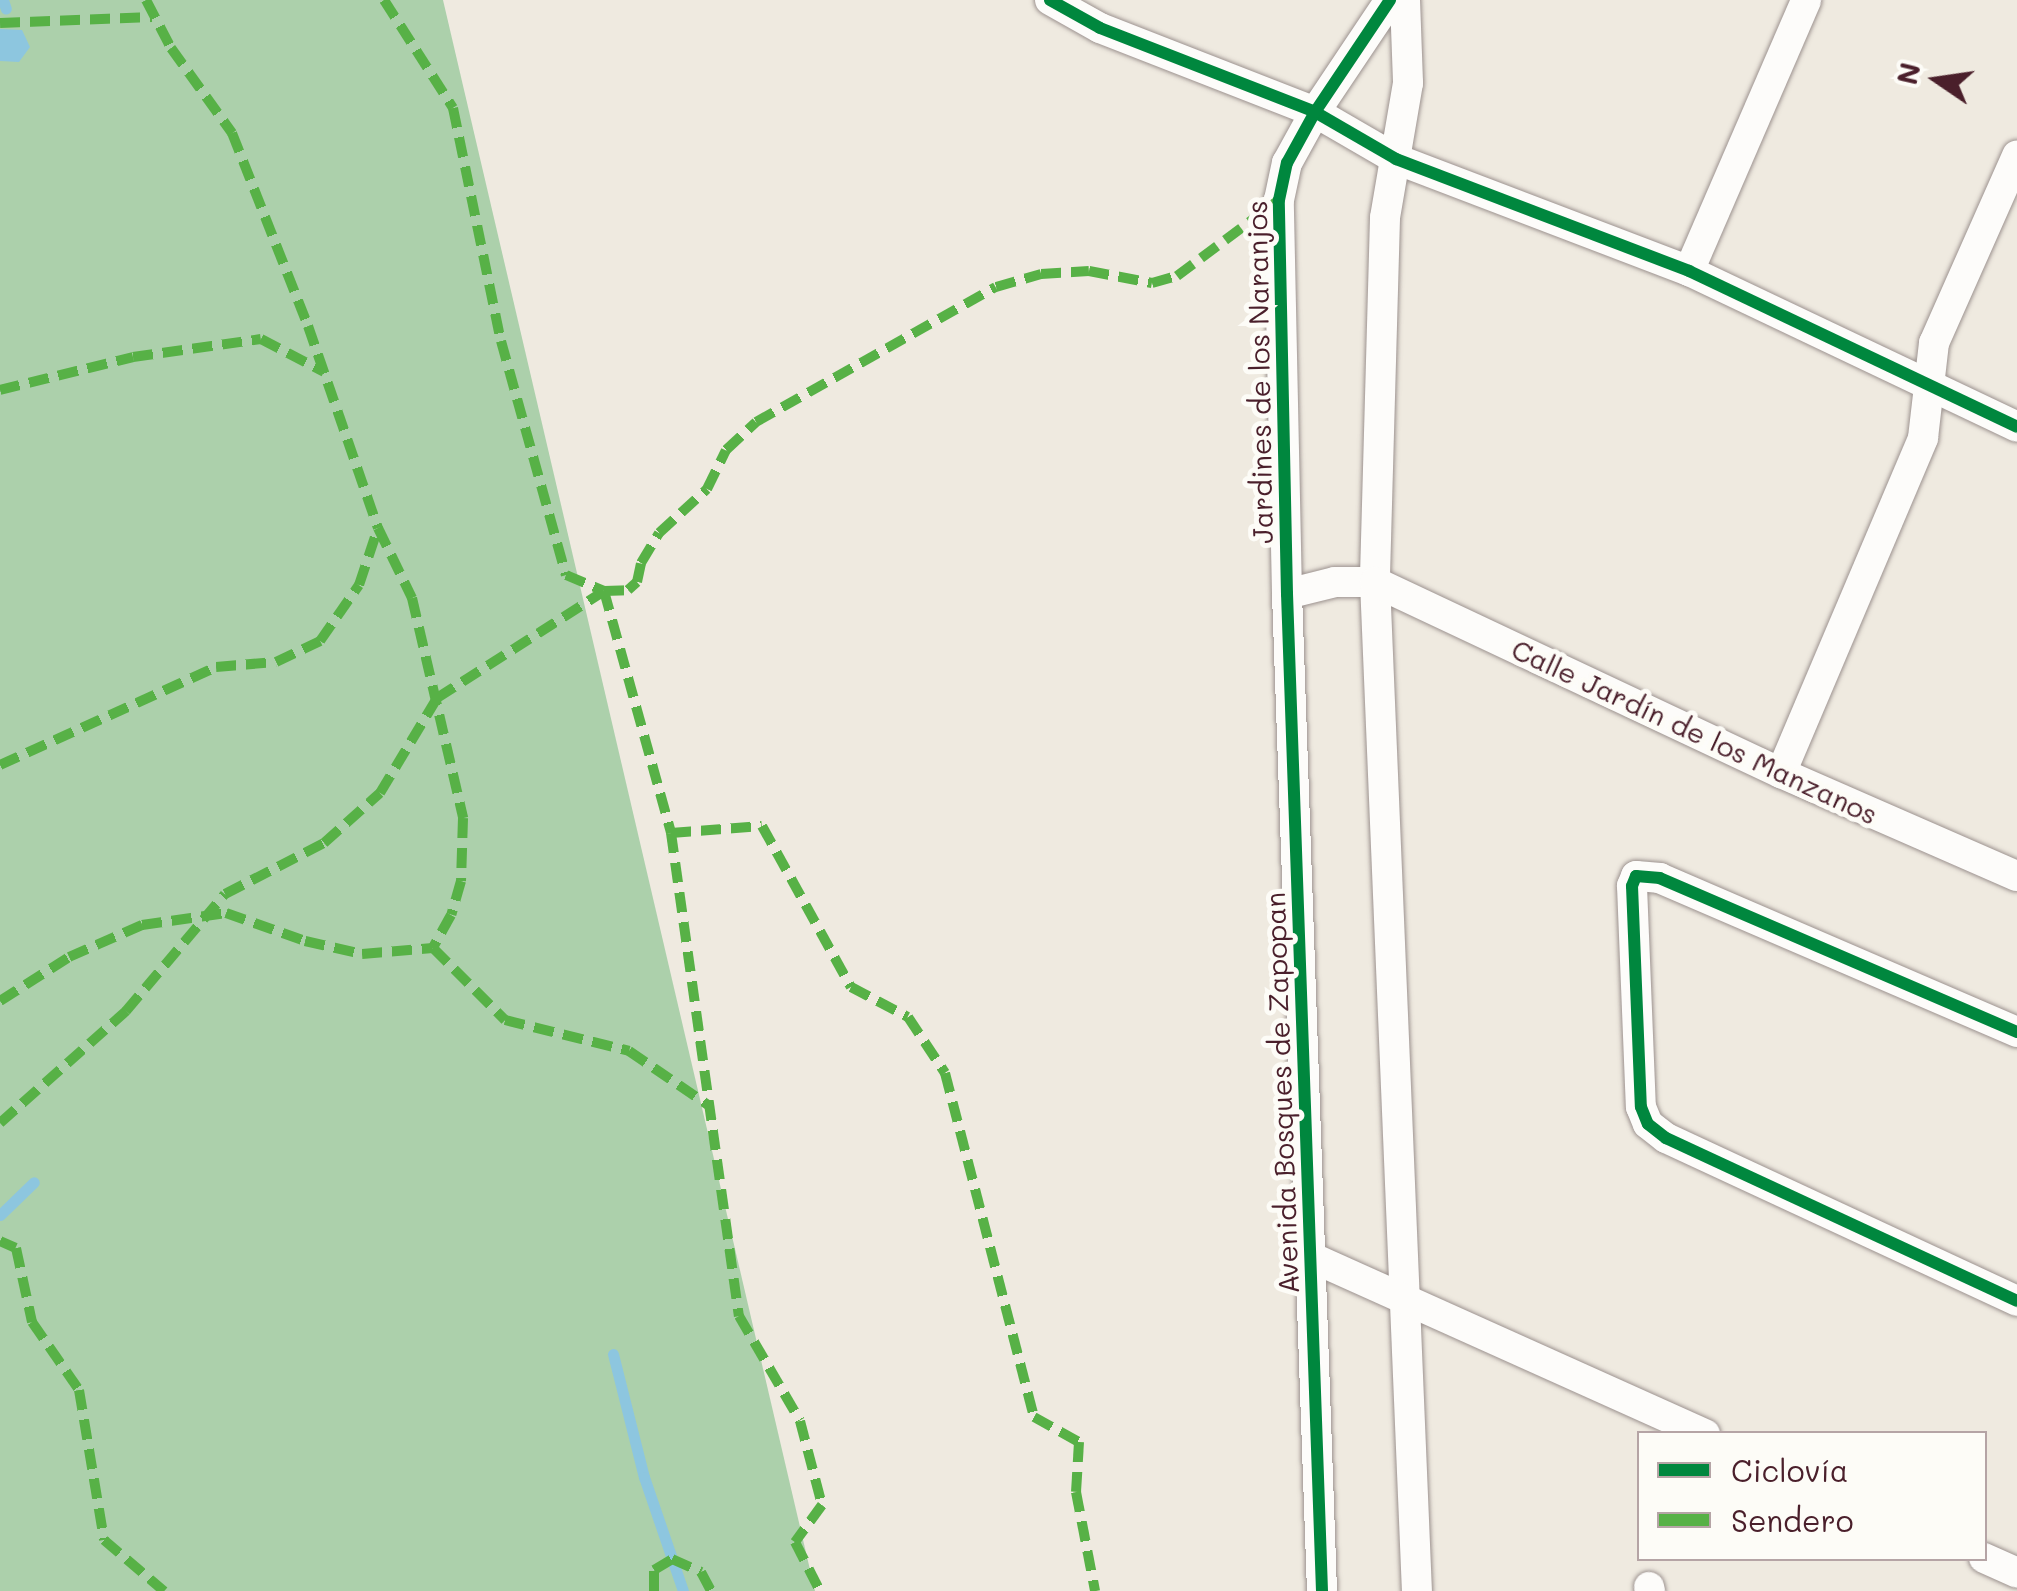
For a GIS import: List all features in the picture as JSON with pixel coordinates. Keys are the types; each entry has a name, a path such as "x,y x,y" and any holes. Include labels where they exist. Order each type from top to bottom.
{"street":[{"path":"1050,0 1100,28 1315,112 1396,159 1689,270 1931,383 2017,428"},
{"name":"Jardines de los Naranjos","path":"1286,594 1279,200 1287,163 1315,112 1390,0"},
{"path":"1406,0 1408,83 1385,218 1375,582 1417,1591"},
{"path":"1689,270 1806,0"},
{"path":"1780,772 1923,438 1934,343 2016,160"},
{"path":"1286,594 1335,582 1375,582"},
{"name":"Calle Jardín de los Manzanos","path":"1375,582 1780,772 2017,876"},
{"name":"Avenida Bosques de Zapopan","path":"1286,594 1314,1258 1322,1591"},
{"path":"2017,1032 1660,878 1636,876 1632,886 1642,1107 1648,1124 1666,1138 2017,1301"},
{"path":"1314,1258 1698,1431"},
{"path":"1987,1559 2017,1573"}],"green space":[{"path":"0,0 443,0 815,1591 0,1591"}],"water":[{"path":"0,29 22,30 30,47 19,62 0,61"}],"waterway":[{"path":"3,0 6,9"},
{"path":"0,1215 34,1182"},
{"path":"613,1354 644,1477 683,1591"}],"marked path":[{"path":"146,0 171,48 232,133 308,326 378,528 412,598 463,818 461,881 451,915 433,948"},
{"path":"384,0 453,108 501,341 566,575 604,591 671,833 739,1316 800,1421 822,1505 795,1542 820,1591"},
{"path":"0,23 152,17"},
{"path":"0,1123 126,1011 225,894 324,843 380,793 437,698 604,591 628,590 637,582 641,563 659,533 707,489 726,450 756,422 996,287 1041,274 1089,271 1152,283 1177,276 1279,200"},
{"path":"0,390 133,357 261,339 324,372"},
{"path":"0,765 216,667 276,662 320,641 359,585 378,528"},
{"path":"671,833 762,826 851,987 908,1017 945,1073 1034,1417 1079,1442 1076,1492 1095,1591"},
{"path":"0,1001 69,957 142,925 226,913 305,941 362,954 433,948 505,1020 629,1051 708,1105"},
{"path":"0,1241 16,1248 32,1322 79,1390 104,1540 164,1591"},
{"path":"654,1591 654,1570 672,1559 701,1572 711,1591"}],"cycle path":[{"path":"1050,0 1100,28 1315,112 1396,159 1689,271 2017,427"},
{"path":"1322,1591 1287,594 1279,200 1287,163 1315,112 1390,0"},
{"path":"2017,1032 1660,878 1636,876 1632,886 1641,1107 1648,1124 1666,1138 2017,1301"}]}
